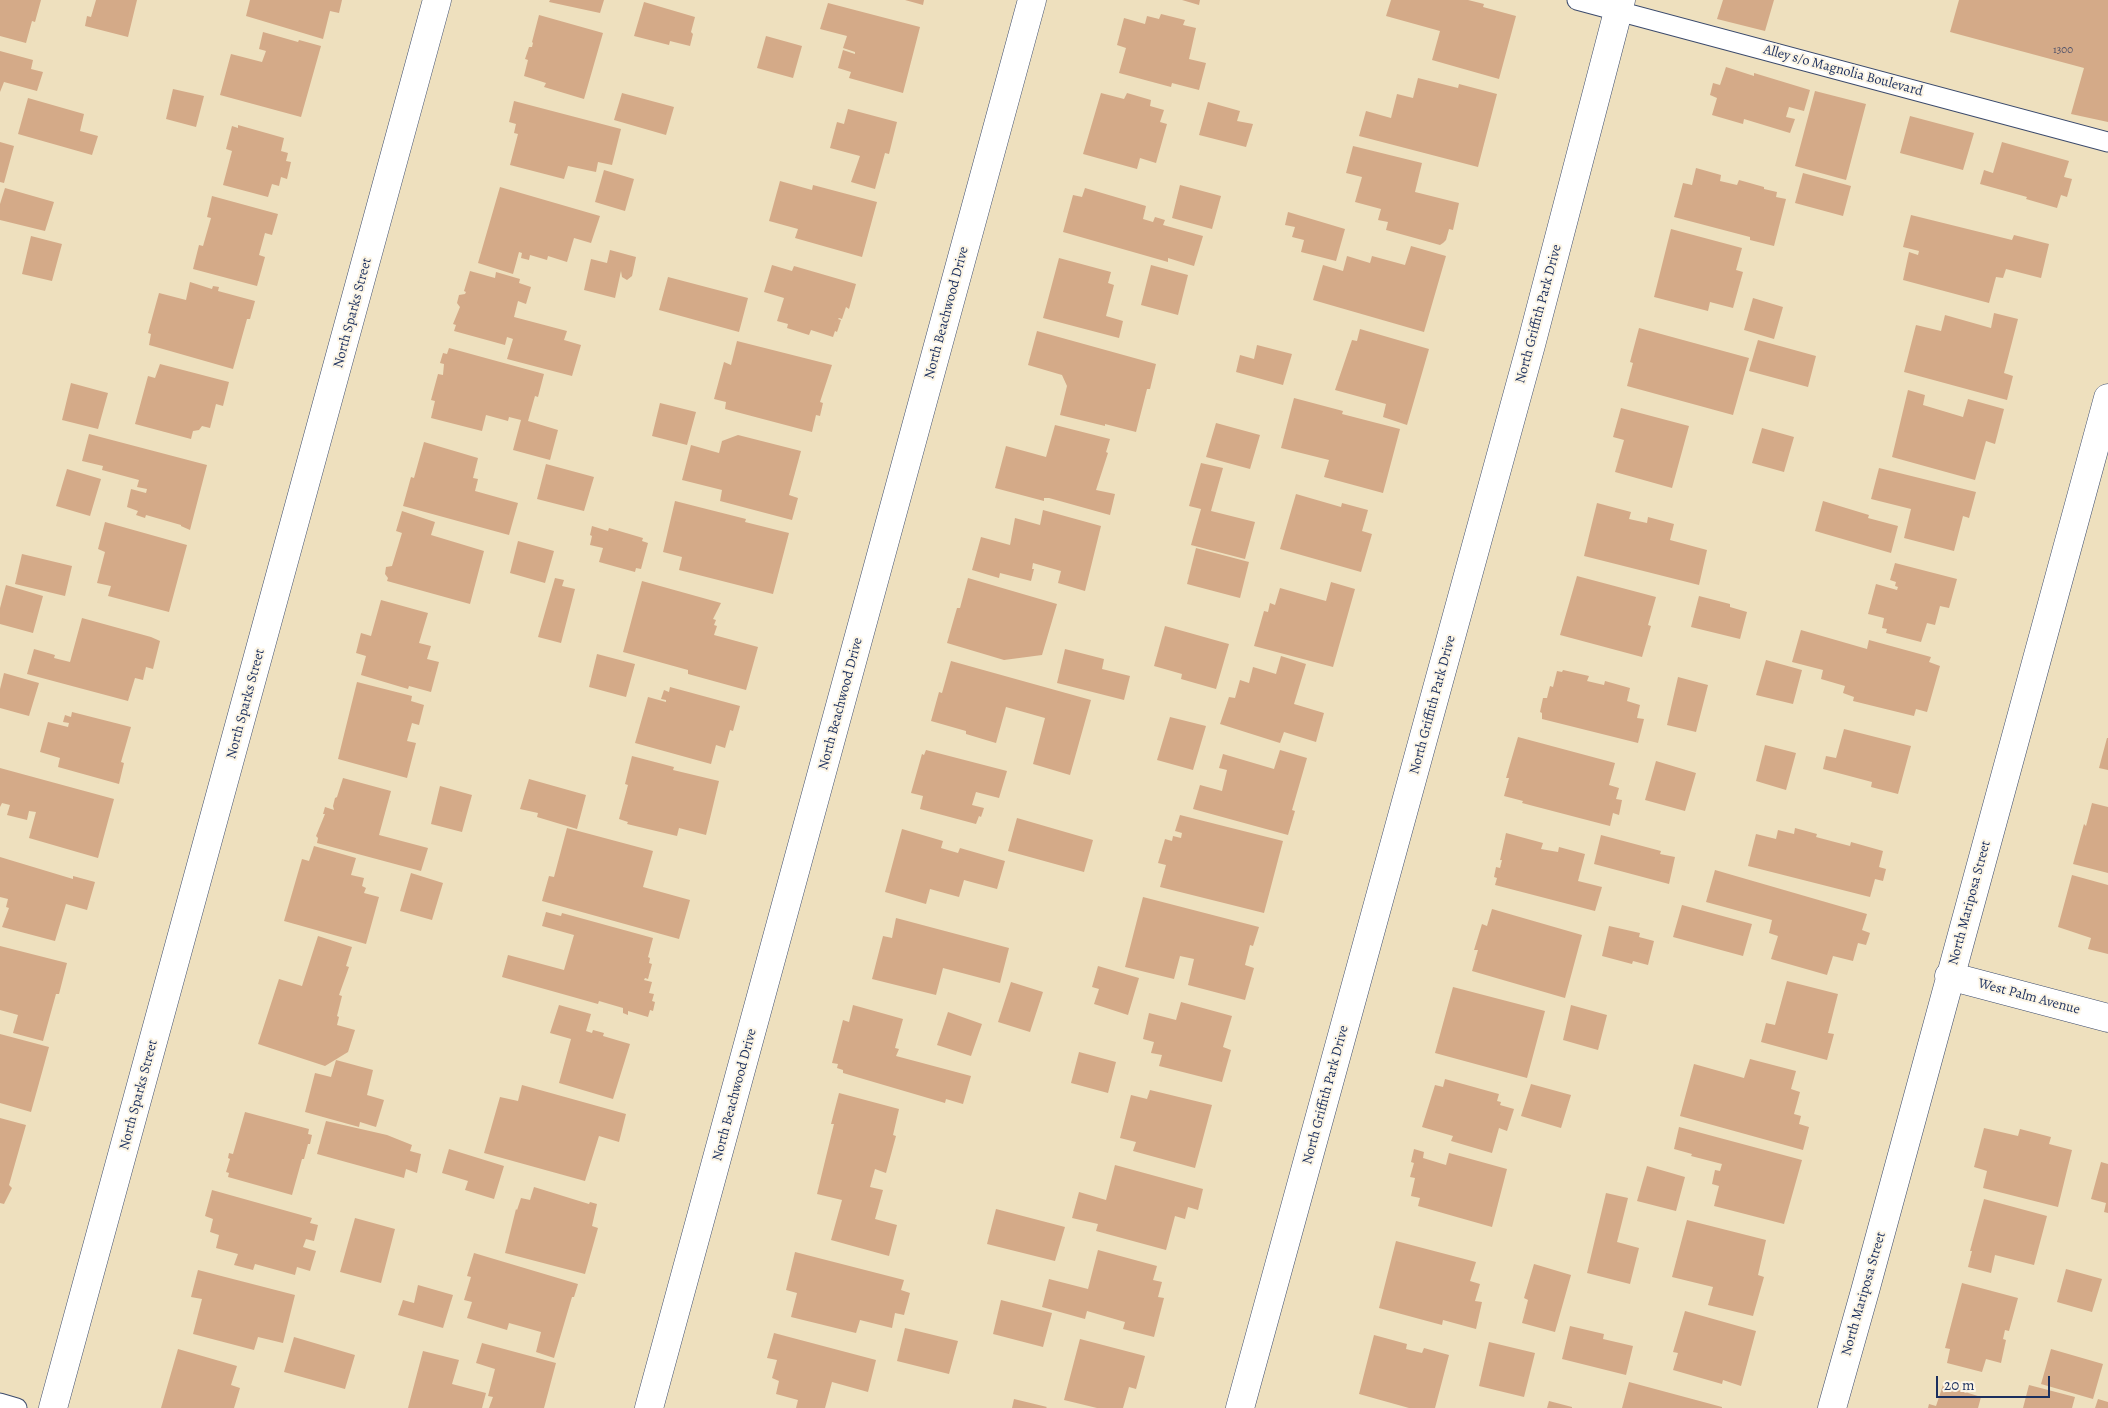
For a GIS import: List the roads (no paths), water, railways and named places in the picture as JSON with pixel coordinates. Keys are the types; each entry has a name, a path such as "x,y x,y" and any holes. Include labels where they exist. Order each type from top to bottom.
{"street":[{"name":"North Sparks Street","path":"53,1408 438,0"},
{"name":"North Beachwood Drive","path":"650,1408 1032,0"},
{"name":"North Griffith Park Drive","path":"1240,1408 1531,345 1620,6"},
{"name":"North Mariposa Street","path":"1832,1408 2108,398"},
{"name":"West Palm Avenue","path":"1950,976 2108,1018"}],"lane":[{"name":"Alley s/o Magnolia Boulevard","path":"1577,0 1620,6 2108,142"},
{"path":"0,1404 17,1408"}]}
